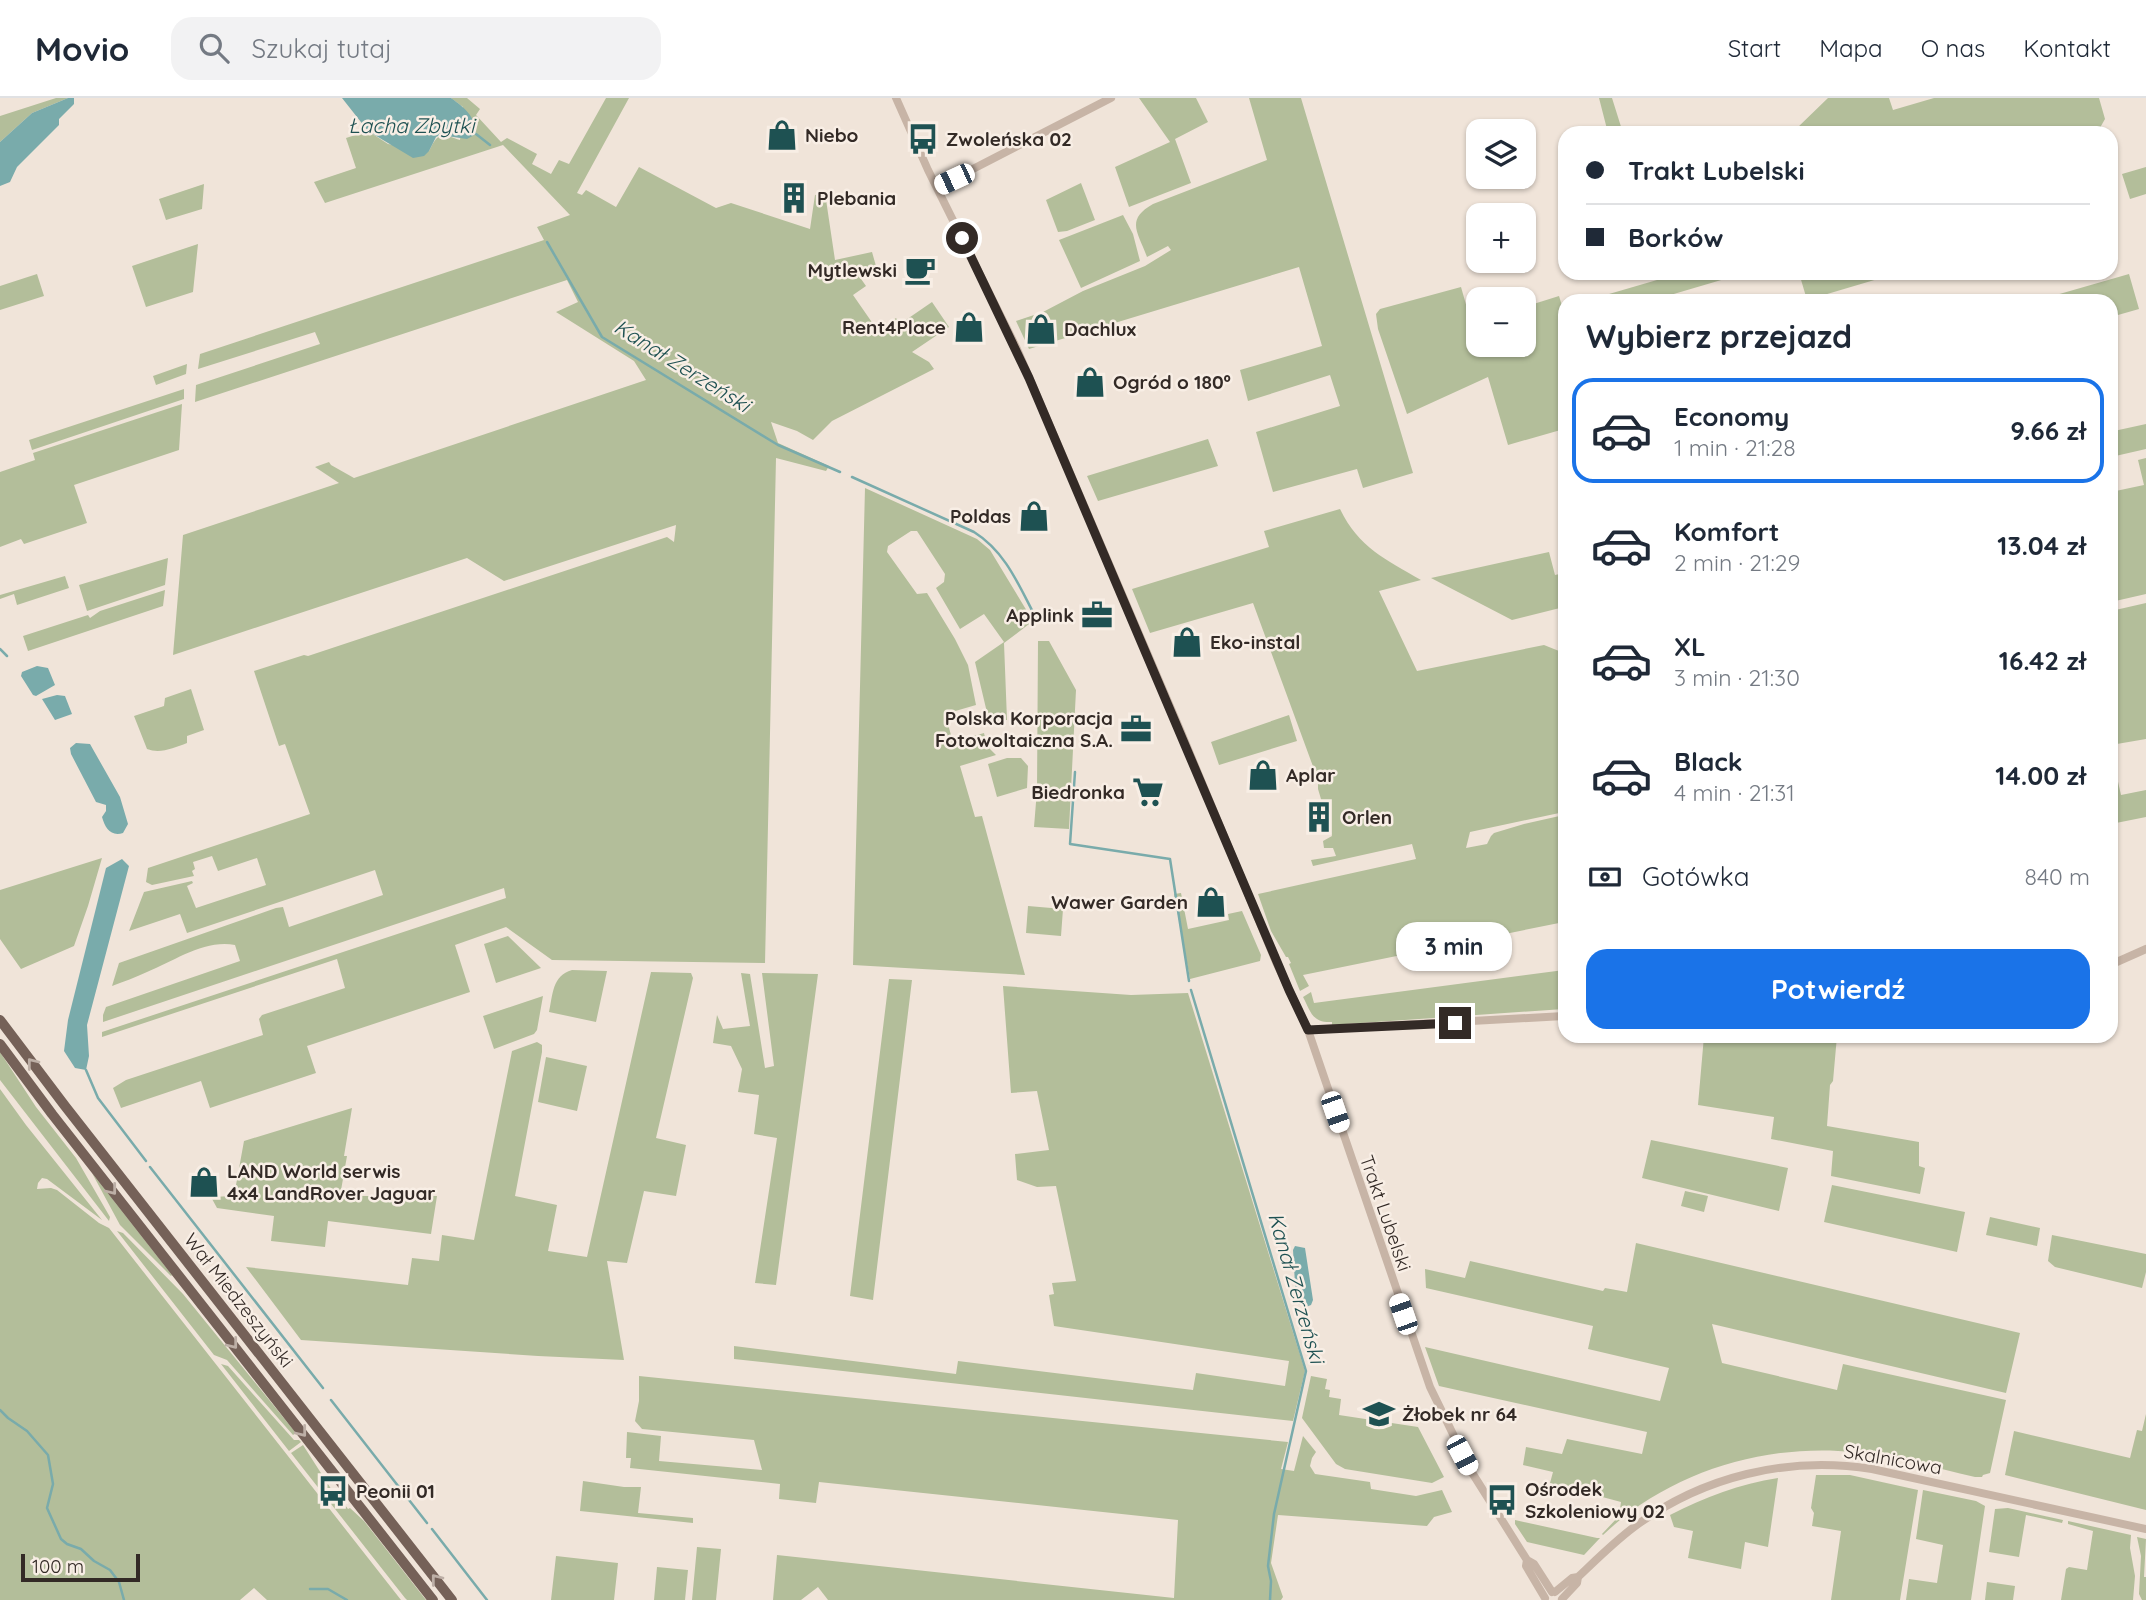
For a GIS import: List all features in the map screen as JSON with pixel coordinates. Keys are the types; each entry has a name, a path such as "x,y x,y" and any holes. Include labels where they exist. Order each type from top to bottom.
{"main road":[{"name":"Wał Miedzeszyński","path":"0,1020 452,1600"},
{"name":"Wał Miedzeszyński","path":"0,1044 433,1600"},
{"path":"52,1114 65,1106"},
{"path":"64,1129 76,1120"}],"street":[{"name":"Trakt Lubelski","path":"897,98 928,170 1017,349 1283,978 1308,1030 1430,1388 1447,1427 1473,1475 1527,1560 1534,1564 1549,1596 1562,1600"},
{"path":"938,187 1111,98"},
{"path":"2118,961 2146,949"},
{"path":"1308,1030 1558,1016"},
{"name":"Skalnicowa","path":"1549,1596 1572,1578 1578,1577 1632,1529 1659,1510 1692,1493 1747,1474 1797,1466 1835,1465 1872,1469 2146,1529"},
{"name":"Skalnicowa","path":"1562,1600 1577,1583 1578,1577"}],"green space":[{"path":"56,98 68,98 32,113 0,142 0,116"},
{"path":"451,98 467,98 480,109 476,115 501,142 507,138 537,154 532,164 551,174 559,160 569,164 606,98 629,98 577,193 582,195 586,190 616,207 639,167 716,208 731,203 810,229 815,195 825,193 835,260 872,252 876,266 859,276 866,286 853,295 878,331 896,318 900,324 932,302 949,327 912,352 929,362 934,369 832,421 813,440 771,422 778,443 829,466 826,471 776,458 765,963 552,960 506,927 455,945 470,992 307,1046 316,1073 210,1108 201,1081 121,1108 113,1088 126,1080 263,1035 259,1019 262,1015 345,988 337,959 102,1037 102,1032 506,898 504,888 103,1022 106,1007 240,961 235,945 212,945 112,986 119,963 276,908 283,907 289,927 383,895 375,870 187,933 180,914 129,931 144,892 192,881 193,883 187,886 196,908 266,885 257,858 218,871 212,856 193,862 194,876 152,885 146,882 148,868 310,814 285,744 279,746 254,671 308,656 667,537 674,542 676,525 504,581 467,558 173,655 183,535 339,483 315,467 329,462 354,478 646,380 634,361 556,312 578,302 567,280 195,402 196,385 320,344 315,332 198,369 200,354 544,240 537,227 570,215 503,145 325,203 314,182 356,168 346,138 368,131 388,144 429,151 438,137 448,136 460,140 463,107"},
{"path":"1139,98 1196,98 1208,122 1175,139 1191,183 1129,207 1115,167 1170,142"},
{"path":"1249,98 1301,98 1413,473 1363,488 1357,469 1273,492 1256,432 1340,406 1330,375 1248,401 1240,370 1322,346 1299,267 1029,349 1016,321 1043,312 1083,291 1145,266 1171,250 1168,246 1147,257 1140,240 1136,221 1144,210 1153,204 1267,160"},
{"path":"1599,98 1612,98 1621,126 1606,126"},
{"path":"1828,98 1889,98 1893,110 1934,98 2099,98 2105,119 2101,126 1799,126"},
{"path":"2146,167 2146,194 2130,199 2122,174"},
{"path":"1081,183 1095,220 1058,232 1046,200"},
{"path":"204,184 202,209 166,220 159,199"},
{"path":"1123,215 1133,234 1140,261 1081,288 1059,240"},
{"path":"198,244 193,292 146,307 132,266"},
{"path":"37,274 44,296 0,310 0,286"},
{"path":"2129,274 2139,309 2118,315 2118,294 2059,294 2108,280 2118,280 2118,277"},
{"path":"1657,280 1721,280 1674,294 1609,294"},
{"path":"1801,280 1874,280 1827,294 1805,294"},
{"path":"1461,287 1466,304 1466,357 1536,357 1536,303 1558,296 1558,431 1508,445 1488,377 1407,414 1378,329 1376,314 1380,309"},
{"path":"187,364 186,374 156,385 153,376"},
{"path":"184,389 184,399 32,450 29,440"},
{"path":"182,404 179,450 74,485 87,523 24,544 21,539 0,547 0,472 35,460 33,453"},
{"path":"2146,424 2146,449 2118,455 2118,430"},
{"path":"1208,439 1218,466 1098,501 1087,476"},
{"path":"2146,458 2146,594 2118,600 2118,491 2144,485 2138,460"},
{"path":"865,488 977,539 990,550 1033,621 1004,643 1007,720 989,721 975,662 1004,642 984,614 960,629 936,588 944,582 945,574 917,531 911,531 888,546 887,552 917,594 927,593 968,665 976,705 945,714 953,742 984,733 987,746 996,755 960,766 975,817 982,816 1025,975 853,965"},
{"path":"1340,509 1364,543 1421,580 1379,591 1417,671 1544,645 1558,651 1558,813 1470,832 1466,848 1487,844 1494,833 1558,816 1558,923 1303,975 1309,986 1300,991 1289,964 1291,963 1271,931 1258,894 1416,859 1412,844 1313,866 1311,860 1336,856 1333,848 1324,848 1323,841 1332,836 1318,789 1318,780 1253,603 1150,633 1132,589 1269,547 1264,531"},
{"path":"1549,552 1555,575 1558,574 1558,608 1512,620 1431,578"},
{"path":"168,558 165,585 87,611 79,585"},
{"path":"65,576 69,588 17,605 14,594 0,599 0,595"},
{"path":"165,590 163,606 28,651 23,636 88,615 90,618 100,611"},
{"path":"2146,603 2146,739 2118,744 2118,609"},
{"path":"1038,641 1049,641 1076,690 1069,829 1034,827 1037,790"},
{"path":"191,689 204,730 187,736 187,743 177,747 162,751 147,749 134,716 164,706 165,698"},
{"path":"1289,715 1297,741 1219,765 1211,742"},
{"path":"1007,758 1021,758 1028,766 1027,788 997,797 988,764"},
{"path":"2118,782 2121,795 2146,790 2146,817 2118,823"},
{"path":"102,858 74,946 21,969 0,939 0,890"},
{"path":"1181,893 1188,929 1229,920 1228,914 1242,911 1261,955 1260,961 1190,979 1174,894"},
{"path":"1028,906 1063,909 1061,936 1026,933"},
{"path":"508,936 541,968 496,983 484,944"},
{"path":"572,970 607,971 596,1022 549,1012 557,981"},
{"path":"1558,971 1558,1009 1332,1025 1332,1022 1320,1021 1313,1016 1303,997 1311,992 1314,1003"},
{"path":"651,972 691,973 693,978 656,1138 686,1145 676,1196 644,1191 627,1263 607,1261 624,1360 301,1340 246,1267 408,1285 412,1258 439,1261 442,1235 474,1240 512,1051 537,1042 542,1045 542,1052 515,1196 557,1205 548,1251 587,1257"},
{"path":"741,973 750,974 765,1068 774,1066 762,973 818,974 776,1285 755,1283 777,1138 754,1134 759,1095 738,1092 742,1069 731,1046 713,1043 717,1015 723,1029 750,1026"},
{"path":"889,979 912,980 873,1300 850,1296"},
{"path":"1003,986 1131,995 1188,993 1305,1371 1293,1421 734,1359 734,1346 956,1374 958,1361 1193,1390 1196,1373 1285,1386 1289,1361 1054,1326 1049,1295 1054,1294 1052,1283 1076,1281 1056,1186 1037,1187 1017,1180 1015,1154 1049,1150 1037,1091 1011,1093"},
{"path":"543,996 534,1034 494,1049 483,1016"},
{"path":"1703,1043 1836,1043 1827,1126 1919,1142 1919,1166 1925,1168 1920,1194 1831,1176 1833,1151 1771,1139 1774,1117 1698,1105"},
{"path":"0,1052 36,1107 76,1158 110,1217 109,1221 0,1080"},
{"path":"546,1057 587,1066 577,1111 538,1102"},
{"path":"0,1089 102,1220 47,1179 42,1178 37,1189 57,1190 109,1228 401,1600 267,1600 254,1588 240,1600 0,1600"},
{"path":"352,1108 340,1196 437,1196 431,1234 328,1221 325,1247 271,1241 274,1216 217,1208 211,1197 234,1196 244,1141"},
{"path":"1651,1140 1788,1168 1779,1211 1642,1178"},
{"path":"92,1173 172,1275 171,1276 120,1225"},
{"path":"1832,1185 1965,1212 1957,1252 1824,1222"},
{"path":"1685,1191 1708,1196 1704,1212 1681,1206"},
{"path":"1990,1217 2040,1228 2037,1246 1986,1235"},
{"path":"117,1231 123,1233 183,1294 296,1433 293,1435 227,1360 214,1355"},
{"path":"2052,1235 2146,1254 2146,1272 2142,1288 2055,1267 2048,1261"},
{"path":"1636,1243 2020,1333 2006,1393 1712,1324 1722,1363 1837,1390 1843,1364 2006,1400 1990,1473 1975,1477 1900,1459 1854,1452 1787,1452 1720,1466 1688,1479 1629,1513 1603,1535 1619,1516 1621,1502 1550,1483 1553,1472 1523,1465 1526,1447 1562,1454 1567,1439 1642,1454 1647,1432 1439,1386 1425,1347 1660,1401 1669,1368 1588,1349 1593,1326 1426,1288 1425,1269 1465,1278 1470,1261 1603,1291 1605,1288 1627,1292"},
{"path":"221,1364 228,1366 294,1440 301,1442 289,1451"},
{"path":"639,1376 1288,1442 1281,1469 1294,1471 1303,1436 1316,1452 1310,1466 1315,1474 1370,1482 1371,1489 1416,1496 1442,1490 1452,1512 1434,1517 1427,1526 1278,1515 1271,1563 1283,1597 1281,1600 828,1600 818,1587 801,1600 773,1600 777,1555 1174,1598 1178,1520 819,1482 816,1503 779,1499 780,1484 630,1468 631,1458 626,1458 627,1432 661,1436 659,1461 762,1470 754,1440 642,1429 635,1421 639,1401"},
{"path":"1311,1376 1327,1379 1325,1389 1330,1390 1329,1397 1341,1399 1339,1415 1418,1427 1444,1477 1432,1483 1345,1469 1336,1464 1302,1418"},
{"path":"2146,1414 2146,1510 2005,1475 2014,1431 2130,1458 2137,1430 2142,1431"},
{"path":"303,1445 335,1495 364,1521 426,1600 405,1598 291,1453"},
{"path":"1816,1475 1850,1475 1918,1490 1900,1600 1831,1600 1841,1531 1812,1526 1814,1513 1811,1508"},
{"path":"1778,1478 1768,1547 1745,1542 1741,1569 1688,1558 1693,1531 1674,1527 1670,1515 1723,1492"},
{"path":"583,1481 641,1487 638,1513 693,1518 693,1523 580,1511"},
{"path":"1923,1490 1976,1501 1985,1506 1971,1600 1906,1600 1909,1579 1937,1583 1943,1545 1916,1539"},
{"path":"2008,1508 2063,1520 2062,1523 2026,1515 2019,1557 1989,1552 1995,1509"},
{"path":"1515,1520 1600,1538 1584,1555 1527,1542"},
{"path":"2068,1521 2131,1535 2130,1548 2135,1576 2133,1600 2061,1600 2066,1569 2069,1567 2087,1570 2093,1531 2068,1524"},
{"path":"2137,1537 2146,1539 2146,1600 2142,1600 2139,1594 2141,1556"},
{"path":"697,1547 721,1549 716,1600 692,1600"},
{"path":"556,1556 618,1563 614,1600 551,1600"},
{"path":"657,1567 688,1570 685,1600 654,1600"},
{"path":"1987,1582 2015,1586 2013,1600 1985,1600"}],"water":[{"path":"74,98 74,104 59,119 59,125 17,167 10,182 0,186 0,142 32,113"},
{"name":"Łacha Zbytki","path":"342,98 451,98 468,113 474,122 476,134 467,139 440,135 424,156 413,158 368,131"},
{"path":"37,666 48,668 55,685 36,696 21,676 22,672"},
{"path":"65,696 72,714 55,720 42,699"},
{"path":"76,743 90,744 120,797 128,824 123,833 112,833 105,825 102,817 106,805 96,802 71,754 70,748"},
{"path":"122,859 129,866 87,1025 89,1056 86,1070 75,1068 64,1051 68,1020 106,868"},
{"path":"1295,1246 1305,1248 1313,1300 1311,1305 1306,1307 1296,1301"}],"waterway":[{"name":"Kanał Zerzeński","path":"476,134 490,145"},
{"name":"Kanał Zerzeński","path":"547,242 602,337 778,445 840,472"},
{"name":"Kanał Zerzeński","path":"852,477 974,532 985,540 1011,570 1036,618"},
{"path":"0,649 7,656"},
{"name":"Kanał Zerzeński","path":"1075,772 1070,844 1170,859 1189,981"},
{"name":"Kanał Zerzeński","path":"1191,990 1306,1371 1274,1514 1268,1566 1271,1581 1270,1600"},
{"path":"86,1070 98,1098 146,1161"},
{"path":"150,1167 323,1388"},
{"path":"331,1400 427,1523"},
{"path":"0,1410 27,1431 48,1455 53,1484 47,1508 61,1539 81,1549 110,1570 119,1582 124,1600"},
{"path":"432,1529 487,1600"},
{"path":"310,1589 328,1589 347,1600"}],"place":[{"name":"Niebo","path":"782,135"},
{"name":"Zwoleńska 02","path":"923,139"},
{"name":"Plebania","path":"794,198"},
{"name":"Mytlewski","path":"920,270"},
{"name":"Rent4Place","path":"969,327"},
{"name":"Dachlux","path":"1041,329"},
{"name":"Ogród o 180⁰","path":"1090,382"},
{"name":"Poldas","path":"1034,516"},
{"name":"Applink","path":"1097,615"},
{"name":"Eko-instal","path":"1187,642"},
{"name":"Polska Korporacja Fotowoltaiczna S.A.","path":"1136,729"},
{"name":"Aplar","path":"1263,775"},
{"name":"Biedronka","path":"1148,792"},
{"name":"Orlen","path":"1319,817"},
{"name":"Wawer Garden","path":"1211,902"},
{"name":"LAND World serwis 4x4 LandRover Jaguar","path":"204,1182"},
{"name":"Żłobek nr 64","path":"1379,1414"},
{"name":"Peonii 01","path":"333,1491"},
{"name":"Ośrodek Szkoleniowy 02","path":"1502,1500"}],"route":[{"path":"962,238 1010,334 1308,1030 1455,1023"}]}
